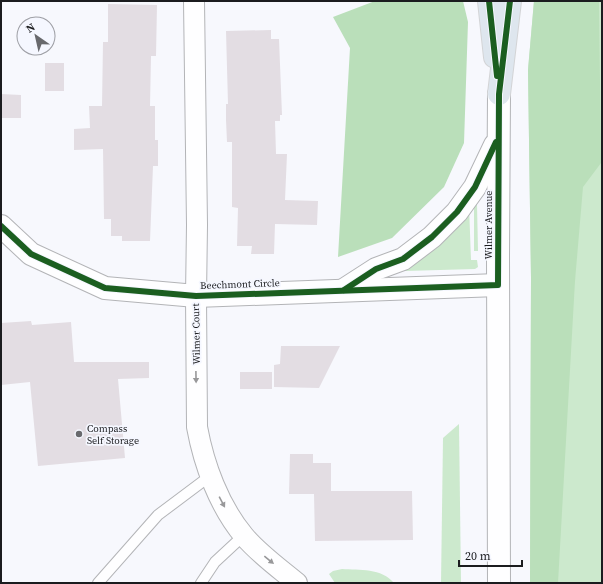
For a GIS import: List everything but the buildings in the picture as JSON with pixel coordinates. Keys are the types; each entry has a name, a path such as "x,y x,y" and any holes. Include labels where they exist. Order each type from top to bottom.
{"highway":[{"path":"489,1 499,94"},
{"path":"499,94 510,1"}],"street":[{"name":"Wilmer Court","path":"194,1 197,225 197,427 200,447 210,476 222,503 243,536 259,552 297,583"},
{"name":"Wilmer Avenue","path":"499,94 499,583"},
{"path":"344,290 376,270 403,259 432,237 457,212 475,187 498,138"},
{"name":"Beechmont Circle","path":"1,226 31,254 105,288 196,296 498,285"}],"lane":[{"path":"98,583 158,515 210,476"},
{"path":"200,583 215,562 243,536"}],"green space":[{"path":"375,1 463,1 468,22 464,143 444,187 392,238 338,257 350,48 333,17"},
{"path":"534,1 602,1 602,583 530,583 531,278 528,70"},
{"path":"534,1 599,1 601,163 583,187 575,281 558,583 530,583 531,278 528,70"},
{"path":"475,202 477,204 478,251 474,251"},
{"path":"469,205 471,260 477,260 478,267 475,269 405,271 403,269"},
{"path":"459,424 461,583 441,583 443,438"},
{"path":"342,569 377,572 389,578 394,583 335,583 329,574 333,571"}],"cycle path":[{"path":"489,1 497,76"},
{"path":"1,226 31,254 105,288 196,296 498,285 499,94 510,1"},
{"path":"344,290 376,269 403,259 432,237 457,212 475,187 496,142"}],"place":[{"name":"Compass Self Storage","path":"79,434"}]}
